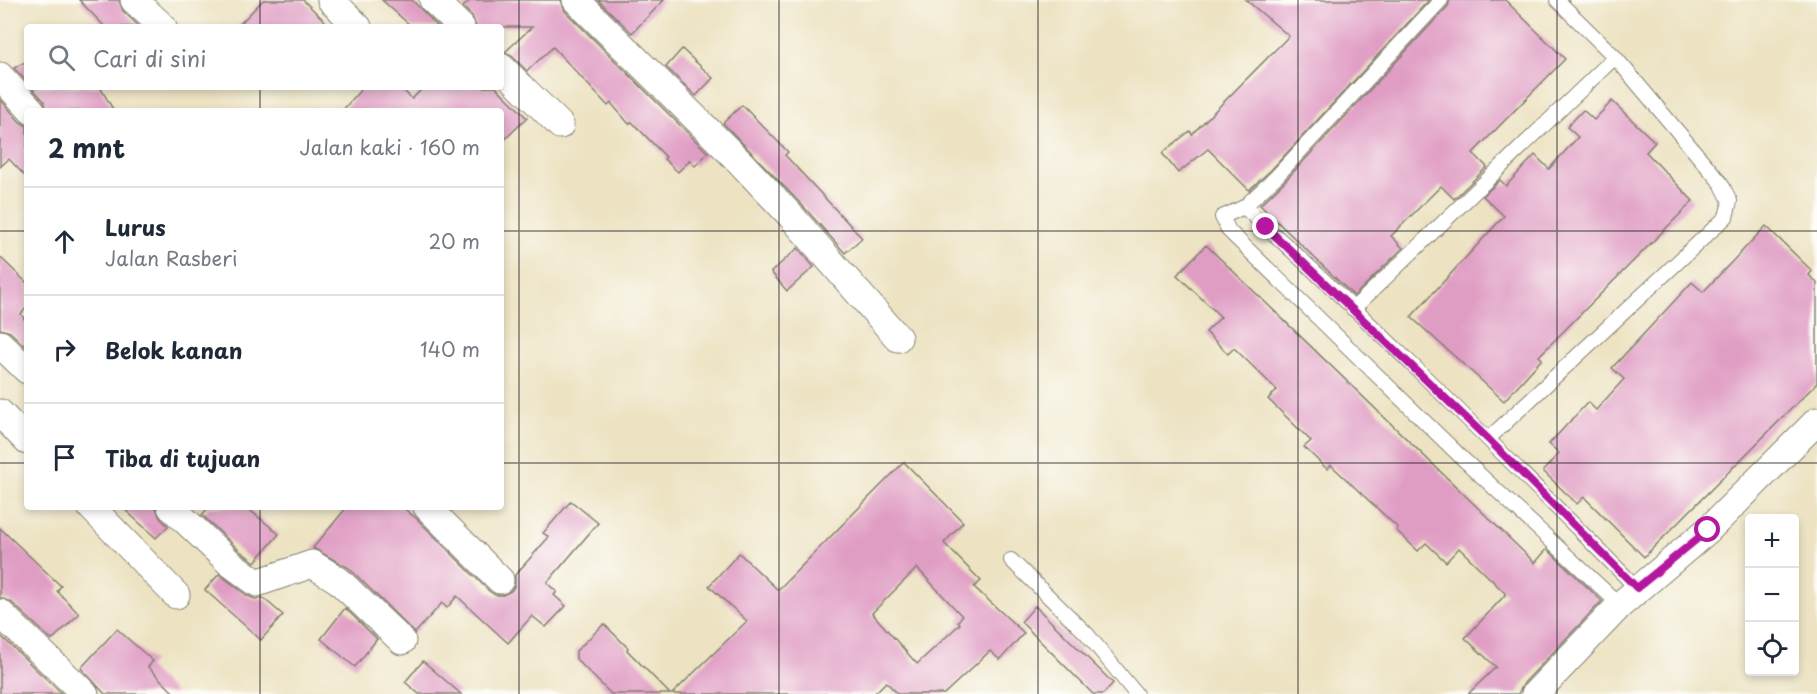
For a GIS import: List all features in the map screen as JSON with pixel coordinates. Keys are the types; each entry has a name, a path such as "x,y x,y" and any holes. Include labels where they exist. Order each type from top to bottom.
{"street":[{"path":"134,0 160,24"},
{"path":"331,0 355,24"},
{"path":"433,0 458,24"},
{"path":"576,0 791,216 898,338"},
{"path":"504,70 560,125"},
{"path":"0,76 29,108"},
{"path":"0,344 24,367"},
{"path":"0,413 24,438"},
{"path":"1535,694 1628,596 1708,530 1817,421"},
{"path":"94,510 176,595"},
{"path":"174,510 230,563 258,583 312,564 338,580 402,641"},
{"path":"430,510 500,580"},
{"path":"0,613 85,694"}],"lane":[{"path":"1441,0 1277,176 1244,207 1222,218 1229,231 1462,458 1628,596"},
{"path":"1488,439 1726,217 1730,201 1721,183 1615,57 1557,0"},
{"path":"1353,309 1615,57"},
{"path":"1244,207 1488,439 1628,596"},
{"path":"1011,560 1087,634 1136,694"}],"building":[{"path":"79,0 119,0 123,11 137,24 102,24"},
{"path":"263,0 303,0 328,24 240,24"},
{"path":"382,0 412,0 435,24 409,24"},
{"path":"471,0 561,0 565,11 708,153 695,166 690,160 678,172 632,122 629,124 611,103 608,106 553,47 527,71 505,52 532,27 475,24 472,16 463,7"},
{"path":"598,0 664,0 632,33"},
{"path":"1246,0 1429,0 1271,170 1249,190 1208,149 1178,173 1162,153 1190,131 1192,134 1289,36"},
{"path":"1450,0 1505,0 1565,59 1473,153 1487,167 1454,199 1441,186 1391,236 1403,248 1354,296 1260,205 1448,6"},
{"path":"682,49 713,78 696,96 666,67"},
{"path":"24,63 24,79 14,68"},
{"path":"34,90 102,90 112,108 46,108 44,101"},
{"path":"360,90 403,90 412,99 421,90 499,90 527,118 504,140 504,108 345,108"},
{"path":"0,99 24,124 24,175 9,159 0,167"},
{"path":"1612,101 1655,142 1646,152 1693,201 1539,356 1542,359 1504,401 1411,317 1504,216 1483,196 1500,180 1506,186 1535,155 1549,169 1578,137 1567,127 1583,110 1594,120"},
{"path":"742,105 788,152 785,155 862,238 845,253 723,123"},
{"path":"1766,226 1812,271 1809,275 1817,283 1817,383 1644,557 1584,497 1577,504 1543,471 1559,453 1549,444 1588,402 1596,410 1624,379 1612,368 1692,282 1703,292"},
{"path":"1206,245 1535,563 1547,549 1602,601 1524,683 1518,694 1468,694 1496,667 1465,638 1506,594 1459,548 1446,562 1426,543 1418,551 1396,530 1398,528 1331,465 1327,469 1304,447 1311,441 1268,399 1277,390 1234,348 1228,354 1206,332 1221,317 1177,275"},
{"path":"798,248 814,267 787,291 771,272"},
{"path":"0,257 24,280 24,310 21,314 24,318 24,345 10,332 0,329"},
{"path":"904,462 963,522 944,543 981,581 974,587 1024,633 1000,660 990,651 944,694 898,694 886,682 874,694 672,694 747,621 709,586 739,553 778,590","holes":["917,568 962,616 958,621 960,624 917,664 872,613"]},
{"path":"571,501 598,523 547,583 557,592 554,595 566,606 546,627 532,616 508,643 457,596 447,608 442,603 415,633 349,568 313,548 345,510 406,510 489,591 495,595 503,595 511,591 515,585 515,575 549,537 543,533"},
{"path":"125,510 157,510 160,518 168,526 156,538"},
{"path":"206,510 250,510 279,534 255,562 202,515"},
{"path":"0,528 61,586 57,591 79,614 52,640 11,602 0,598"},
{"path":"219,574 248,596 255,599 263,598 283,615 261,640 205,590"},
{"path":"1035,606 1113,683 1103,694 1093,694 1021,622"},
{"path":"345,608 377,639 355,667 321,639"},
{"path":"604,624 670,694 611,694 576,659 576,651"},
{"path":"117,629 153,661 148,667 175,694 105,694 81,668"},
{"path":"0,635 62,694 0,694"},
{"path":"423,661 461,694 419,694 405,682"}],"route":[{"path":"1266,227 1488,439 1637,588 1708,530"}]}
